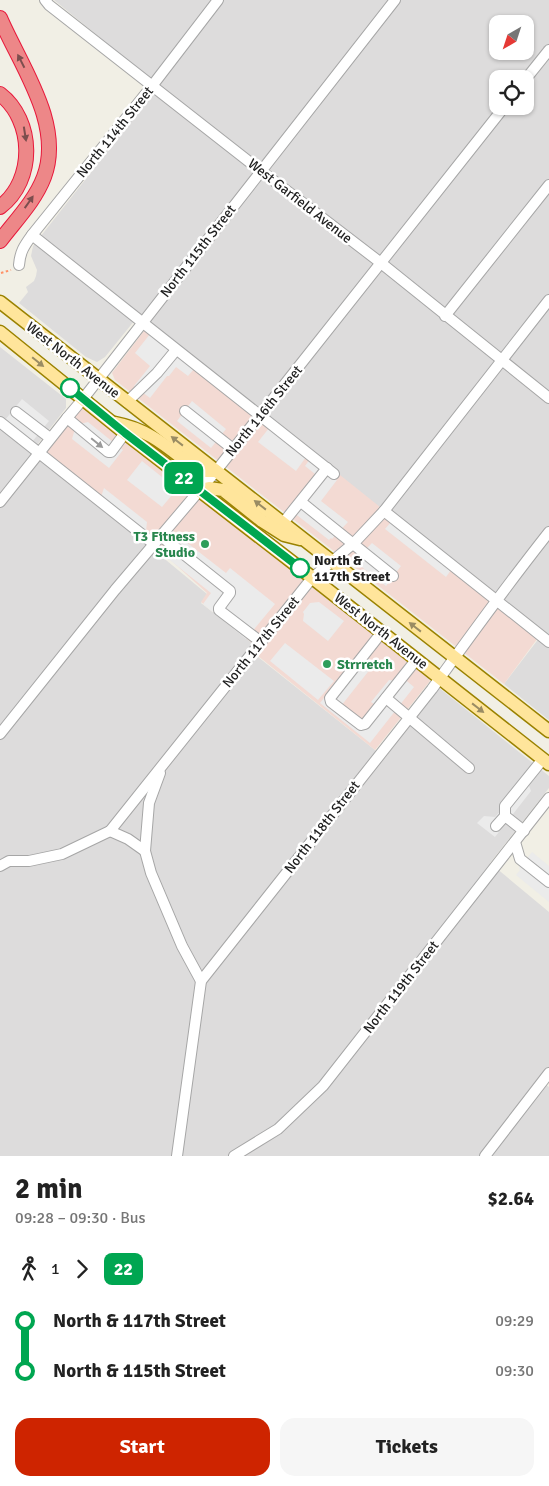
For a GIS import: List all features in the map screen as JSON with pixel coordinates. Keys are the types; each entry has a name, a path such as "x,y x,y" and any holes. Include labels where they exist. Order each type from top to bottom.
{"highway":[{"path":"0,18 40,104 47,131 48,153 46,170 39,188 0,241"},
{"path":"0,94 10,101 24,126 27,150 23,172 17,185 7,201 0,206"}],"main road":[{"name":"West North Avenue","path":"0,302 549,731"},
{"name":"West North Avenue","path":"0,332 112,423 546,761"},
{"path":"112,423 133,427 155,437 196,469 216,471"},
{"path":"200,490 209,488 222,490 262,521 284,535 306,541"}],"street":[{"name":"North 114th Street","path":"19,265 23,248 32,236 218,0"},
{"name":"North 115th Street","path":"0,502 66,418 83,400 395,0"},
{"name":"West Garfield Avenue","path":"47,3 381,263 549,398"},
{"path":"533,70 549,50"},
{"name":"North 116th Street","path":"0,734 115,590 216,471 498,115"},
{"path":"445,316 549,185"},
{"path":"32,236 330,471 283,523"},
{"name":"North 117th Street","path":"0,866 9,861 30,861 62,854 110,830 312,578 354,543 384,511 549,300"},
{"path":"128,402 157,373 176,350"},
{"path":"186,411 233,449"},
{"path":"16,412 50,438"},
{"path":"66,418 108,452 111,452 125,433"},
{"path":"0,422 158,540 230,591 219,610 261,642"},
{"path":"301,502 393,576"},
{"path":"384,511 549,642"},
{"name":"North 118th Street","path":"201,980 440,678 454,657 463,648 495,600 549,532"},
{"path":"382,632 330,698 331,702 361,725 365,724 416,660"},
{"path":"386,698 469,768"},
{"path":"496,826 505,816 505,806 546,761"},
{"path":"162,767 149,804 145,851 182,946 201,980 176,1156"},
{"name":"North 119th Street","path":"234,1156 278,1129 323,1086 549,798"},
{"path":"505,816 524,831"},
{"path":"110,830 128,839 145,851"},
{"path":"515,842 520,859 549,882"},
{"path":"485,1156 546,1085 549,1073"}],"shaded area":[{"path":"54,0 549,0 549,720 504,684 543,633 381,509 139,315 105,357 97,362 86,357 19,303 28,292 26,287 34,281 36,276 37,270 31,256 33,246 159,86"},
{"path":"150,323 540,635 504,684 115,380 112,373"},
{"path":"150,334 194,369 188,376 176,367 150,398 134,386 150,366 135,353"},
{"path":"0,347 66,399 66,408 33,450 207,594 201,603 257,647 253,653 385,758 438,687 549,776 549,788 490,863 549,912 549,1073 542,1082 549,1087 549,1156 0,1156"},
{"path":"22,399 49,421 32,442 5,420"},
{"path":"83,399 416,660 430,681 375,750 253,652 257,647 201,602 207,593 144,536 39,452"},
{"path":"192,401 226,429 211,448 177,421"},
{"path":"88,422 123,450 109,468 72,439 74,432 80,424"},
{"path":"269,428 306,457 296,471 258,442"},
{"path":"310,459 337,480 321,501 348,522 329,540 289,509 315,474 305,466"},
{"path":"142,461 177,489 162,507 127,480"},
{"path":"104,488 147,522 146,531 101,497"},
{"path":"391,522 451,570 446,577 385,529"},
{"path":"181,538 226,573 230,568 275,604 246,639 203,604 211,593 166,557"},
{"path":"372,543 401,566 386,586 358,564 362,559 360,555"},
{"path":"319,602 344,621 328,641 303,621 303,612 310,603"},
{"path":"285,643 334,681 318,700 270,661"},
{"path":"360,652 375,663 341,706 360,721 374,704 371,702 389,680 396,681 402,677 414,687 370,743 320,703"},
{"path":"525,775 531,791 495,837 477,823 484,816 495,817"},
{"path":"532,852 549,866 549,902 516,875 520,870 519,868"}],"bus line":[{"name":"22","path":"70,388 125,433 300,568"}],"place":[{"name":"T3 Fitness Studio","path":"205,544"},
{"name":"North & 117th Street","path":"300,568"},
{"name":"Strrretch","path":"327,664"}]}
